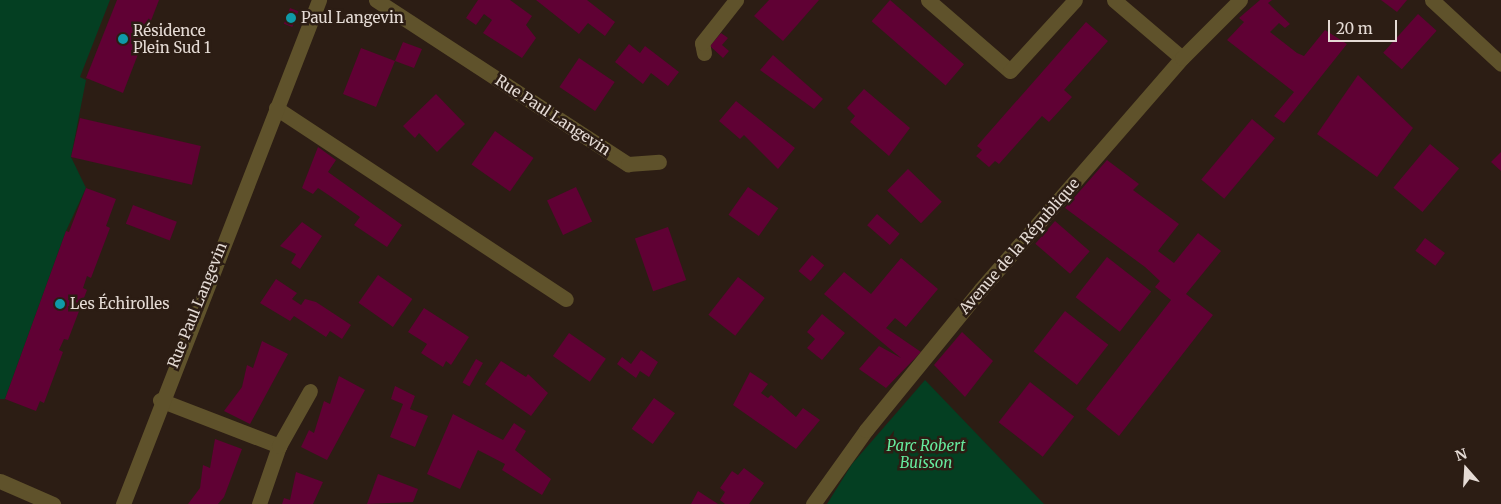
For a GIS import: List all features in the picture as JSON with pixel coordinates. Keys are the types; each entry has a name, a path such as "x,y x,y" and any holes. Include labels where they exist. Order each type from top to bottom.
{"street":[{"name":"Rue Paul Langevin","path":"123,504 160,400 319,0"},
{"name":"Rue Paul Langevin","path":"376,0 628,164 659,162"},
{"path":"704,53 702,43 736,0"},
{"path":"928,0 1010,71 1075,0"},
{"path":"1114,0 1182,58"},
{"name":"Avenue de la République","path":"813,504 866,430 981,289 1182,58 1240,0"},
{"path":"1437,2 1501,64"},
{"path":"276,108 566,299"},
{"path":"259,504 280,446 310,391"},
{"path":"160,400 280,446"},
{"path":"0,481 53,504"}],"green space":[{"path":"0,0 110,0 80,77 86,80 71,157 86,188 66,231 5,399 0,399"},
{"name":"Parc Robert Buisson","path":"925,380 1044,504 827,504 852,464"}],"building":[{"name":"Résidence Plein Sud 1","path":"117,0 159,0 123,93 86,78"},
{"path":"478,0 510,0 532,16 526,25 536,38 522,58 483,33 492,20 484,14 476,25 466,18"},
{"path":"536,0 587,0 615,22 605,36 588,23 579,34"},
{"path":"769,0 819,0 783,41 754,16"},
{"path":"890,0 964,64 946,85 872,21"},
{"path":"1260,0 1272,0 1268,3 1290,24 1285,28 1279,23 1270,32 1297,53 1304,56 1325,30 1347,44 1284,123 1274,116 1294,92 1227,40 1244,22 1239,18"},
{"path":"1381,0 1407,0 1397,12"},
{"name":"Paul Langevin","path":"290,8 298,11 292,27 284,24"},
{"path":"1418,14 1437,31 1402,69 1383,53"},
{"path":"1086,22 1108,41 1064,90 1072,97 1049,122 1042,116 999,164 995,161 989,167 976,156 982,150 977,146"},
{"path":"721,33 728,38 722,45 729,51 723,58 710,46"},
{"path":"403,42 422,49 414,68 395,61"},
{"path":"629,44 640,53 645,46 679,72 668,86 651,73 643,84 615,62"},
{"path":"361,48 395,61 376,107 343,94"},
{"path":"773,55 823,99 814,109 760,70"},
{"path":"579,58 615,82 595,111 559,87"},
{"path":"1358,75 1413,128 1377,177 1317,134"},
{"path":"864,89 910,128 889,156 850,122 855,116 847,108"},
{"path":"436,94 465,124 437,152 419,133 415,138 403,126"},
{"path":"736,101 795,148 778,169 744,135 740,139 719,121"},
{"path":"80,118 201,146 192,185 71,157"},
{"path":"1252,119 1275,138 1224,199 1201,180"},
{"path":"495,131 534,158 510,192 471,165"},
{"path":"1430,144 1459,168 1422,212 1393,188"},
{"path":"318,147 336,160 328,172 402,225 387,247 354,225 360,217 330,196 318,188 313,194 302,188"},
{"path":"1501,152 1501,171 1491,162"},
{"path":"1107,160 1139,184 1133,190 1179,224 1158,251 1174,263 1198,233 1221,251 1186,294 1213,315 1119,436 1086,409 1171,300 1155,287 1160,281 1145,267 1065,208"},
{"path":"908,169 942,202 921,223 887,191"},
{"path":"576,187 592,221 563,235 547,201"},
{"path":"748,187 778,208 759,236 728,215"},
{"name":"Les Échirolles","path":"86,188 116,199 106,226 110,228 91,278 87,276 83,288 87,290 68,340 64,339 59,350 63,352 44,403 40,401 36,411 5,399 66,231 69,232"},
{"path":"133,205 177,222 170,241 126,224"},
{"path":"877,214 900,234 890,245 867,225"},
{"path":"1055,221 1090,251 1070,274 1035,244"},
{"path":"302,222 322,236 300,269 291,263 296,254 280,246"},
{"path":"668,227 686,280 653,291 635,238"},
{"path":"1425,238 1445,253 1435,266 1415,251"},
{"path":"812,255 824,265 811,281 799,271"},
{"path":"1107,257 1151,291 1120,332 1076,297"},
{"path":"901,258 938,289 906,327 895,318 886,328 921,352 886,388 859,369 879,346 901,358 824,294 844,272 871,294"},
{"path":"378,275 412,299 393,327 358,303"},
{"path":"738,277 765,298 735,336 708,315"},
{"path":"276,279 297,293 292,299 301,305 305,299 316,302 351,325 342,339 330,331 326,337 294,316 290,321 260,303"},
{"path":"424,308 469,337 451,365 446,361 443,367 421,353 427,344 408,332"},
{"path":"1065,311 1108,345 1077,385 1034,351"},
{"path":"822,314 845,333 822,360 807,348 815,339 807,332"},
{"path":"962,332 993,361 965,397 934,365"},
{"path":"569,333 606,359 590,382 553,356"},
{"path":"262,341 288,354 250,424 224,411 242,387 247,365 253,368"},
{"path":"641,350 658,362 649,377 640,371 636,378 617,364 622,357 631,364"},
{"path":"476,359 483,363 469,386 462,382"},
{"path":"501,361 526,377 528,374 548,393 531,416 485,384"},
{"path":"750,372 768,384 761,393 768,398 771,395 796,417 803,408 820,420 796,449 733,405"},
{"path":"339,376 365,390 327,460 301,447 309,430 314,433 324,401 330,404"},
{"path":"1030,382 1074,416 1043,457 999,422"},
{"path":"395,386 415,396 410,409 428,416 415,447 390,437 403,404 391,399"},
{"path":"654,398 675,413 653,444 632,429"},
{"path":"453,414 503,440 514,423 526,431 515,450 551,479 542,495 502,470 505,464 478,450 460,489 427,474"},
{"path":"215,439 242,449 224,497 218,504 188,504 200,488 203,465 210,468"},
{"path":"744,468 764,483 749,504 725,504 720,500 725,492 720,488 732,471 738,475"},
{"path":"296,472 323,482 313,504 282,504 284,498 290,500"},
{"path":"378,474 418,489 413,502 367,504"},
{"path":"698,491 718,504 691,504"}],"place":[{"name":"Paul Langevin","path":"291,18"},
{"name":"Résidence Plein Sud 1","path":"123,39"},
{"name":"Les Échirolles","path":"60,304"}]}
